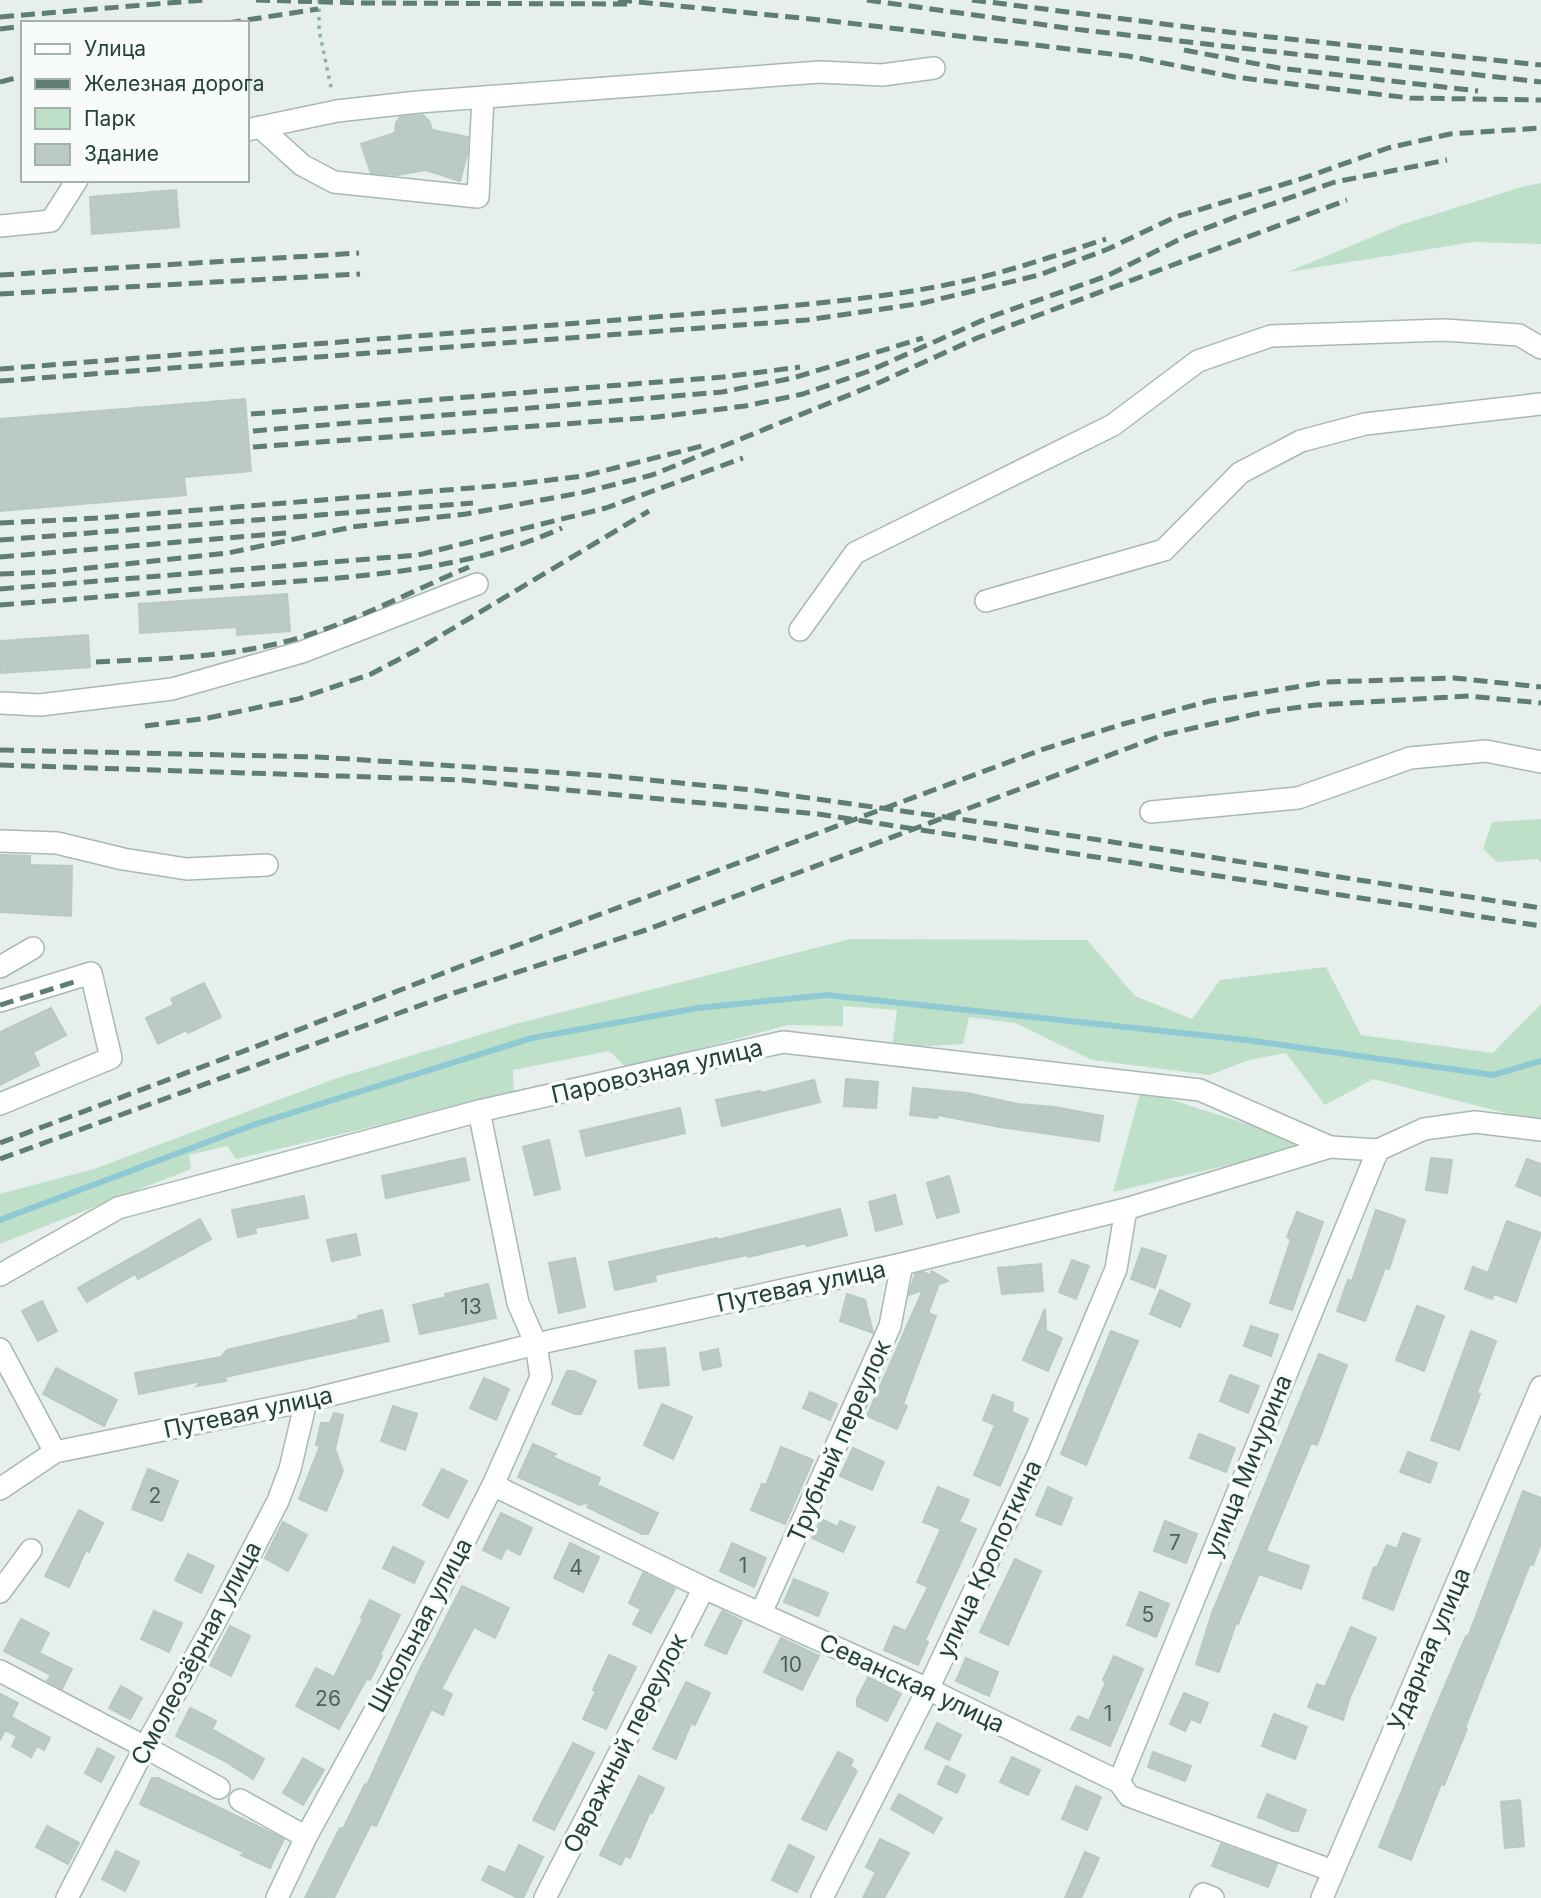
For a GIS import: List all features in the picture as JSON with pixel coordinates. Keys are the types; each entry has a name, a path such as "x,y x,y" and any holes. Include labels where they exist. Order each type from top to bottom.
{"street":[{"path":"253,129 337,111 482,98 820,72 882,75 934,68"},
{"path":"253,129 302,165 334,182 478,197 482,98"},
{"path":"0,226 51,221 76,182"},
{"path":"800,630 855,553 1113,425 1198,361 1271,336 1444,330 1519,335 1541,348"},
{"path":"986,601 1164,551 1240,473 1301,441 1365,424 1541,404"},
{"path":"0,703 40,705 172,689 302,652 477,584"},
{"path":"1151,812 1298,798 1410,758 1486,751 1541,761"},
{"path":"0,841 57,843 123,859 187,869 267,866"},
{"path":"0,967 33,948"},
{"path":"0,1001 91,973 111,1058 0,1104"},
{"name":"Паровозная улица","path":"0,1275 118,1208 480,1111 783,1042 1200,1090 1330,1147"},
{"name":"Школьная улица","path":"277,1898 306,1836 412,1644 492,1485 541,1377 536,1344 518,1303 480,1111"},
{"name":"Путевая улица","path":"55,1452 306,1401 536,1344 902,1264 1126,1209 1330,1147 1377,1150 1424,1129 1475,1122 1541,1130"},
{"name":"улица Мичурина","path":"1119,1782 1377,1150"},
{"name":"улица Кропоткина","path":"822,1898 928,1689 1038,1455 1116,1269 1126,1209"},
{"name":"Трубный переулок","path":"761,1613 890,1326 902,1264"},
{"path":"0,1349 55,1452 0,1489"},
{"name":"Ударная улица","path":"1322,1898 1539,1396"},
{"name":"Смолеозёрная улица","path":"67,1898 145,1746 215,1622 278,1501 290,1469 306,1401"},
{"name":"Севанская улица","path":"492,1485 704,1588 928,1689 1119,1782 1129,1796 1333,1871"},
{"path":"0,1592 31,1550"},
{"name":"Овражный переулок","path":"545,1898 704,1588"},
{"path":"0,1671 145,1746 219,1788"},
{"path":"240,1800 306,1836"},
{"path":"1201,1898 1203,1894 1213,1898"}],"path":[{"path":"319,0 319,30 337,111"}],"green space":[{"path":"1541,183 1541,244 1474,242 1288,272 1403,224"},
{"path":"1541,819 1541,863 1538,859 1497,862 1483,849 1492,822"},
{"path":"851,939 1087,940 1135,996 1192,1019 1220,980 1326,967 1361,1035 1493,1053 1541,1004 1541,1122 1373,1079 1325,1105 1286,1053 1249,1060 1210,1075 1092,1060 1015,1023 969,1017 963,1044 892,1048 897,1010 843,1006 843,1026 788,1025 627,1068 609,1051 513,1070 514,1093 236,1159 227,1146 189,1155 191,1169 0,1244 0,1194 94,1169 337,1078 519,1023"},
{"path":"1141,1090 1313,1145 1113,1192"}],"building":[{"path":"423,115 432,130 468,137 460,181 426,170 397,175 371,173 361,144 395,133 400,117"},
{"path":"176,190 179,227 92,234 90,197"},
{"path":"245,399 251,471 184,477 186,495 0,511 0,419"},
{"path":"287,594 290,631 237,635 237,627 140,633 139,604"},
{"path":"88,635 90,667 0,673 0,641"},
{"path":"0,855 30,856 30,865 72,866 71,916 0,912"},
{"path":"204,983 221,1017 158,1044 146,1018 174,1005 171,999"},
{"path":"51,1008 66,1035 33,1052 39,1065 0,1085 0,1032"},
{"path":"846,1079 878,1082 876,1108 844,1106"},
{"path":"814,1080 820,1102 722,1126 716,1100 760,1091 761,1093"},
{"path":"913,1088 967,1093 1018,1104 1103,1116 1099,1141 938,1115 937,1118 910,1115"},
{"path":"680,1108 685,1133 586,1156 580,1131"},
{"path":"549,1140 560,1189 535,1195 523,1147"},
{"path":"465,1158 469,1180 386,1198 382,1176"},
{"path":"1431,1158 1452,1160 1447,1193 1426,1190"},
{"path":"1527,1159 1541,1164 1541,1196 1516,1186"},
{"path":"949,1176 959,1212 937,1218 927,1183"},
{"path":"895,1195 902,1224 876,1231 869,1202"},
{"path":"304,1196 308,1218 255,1228 256,1233 238,1237 232,1210"},
{"path":"840,1209 847,1235 807,1246 806,1243 655,1275 656,1281 615,1290 609,1262 717,1240"},
{"path":"1376,1210 1405,1220 1389,1269 1385,1268 1365,1321 1337,1311 1348,1280 1352,1281"},
{"path":"1297,1212 1323,1222 1292,1310 1270,1303 1291,1239 1287,1237"},
{"path":"200,1219 211,1239 138,1279 135,1274 87,1302 78,1288"},
{"path":"1507,1221 1541,1233 1516,1302 1494,1294 1492,1299 1465,1289 1473,1267 1488,1273"},
{"path":"356,1234 360,1255 332,1261 327,1240"},
{"path":"1142,1248 1166,1256 1155,1288 1131,1279"},
{"path":"575,1258 585,1307 559,1313 549,1263"},
{"path":"1072,1260 1089,1266 1076,1299 1059,1292"},
{"path":"1041,1264 1043,1291 1002,1294 998,1268"},
{"path":"932,1271 948,1281 939,1284 928,1313 936,1316 903,1404 907,1406 897,1429 867,1416 923,1290 909,1295 915,1274 923,1272 930,1275"},
{"path":"488,1284 496,1318 420,1334 413,1305"},
{"path":"1160,1290 1190,1304 1180,1327 1150,1314"},
{"path":"847,1294 865,1300 873,1333 840,1321"},
{"path":"42,1301 57,1331 38,1341 22,1311"},
{"path":"1417,1306 1444,1316 1424,1371 1396,1360"},
{"path":"1045,1309 1046,1331 1062,1338 1048,1371 1023,1360"},
{"path":"382,1310 389,1341 225,1377 226,1381 197,1386 202,1381 139,1394 135,1373 221,1357 227,1350 359,1319 358,1316"},
{"path":"1251,1326 1278,1335 1271,1356 1244,1346"},
{"path":"1111,1331 1138,1341 1086,1465 1061,1454"},
{"path":"1471,1331 1496,1341 1459,1450 1431,1440"},
{"path":"665,1348 669,1385 639,1388 635,1351"},
{"path":"718,1349 721,1366 703,1370 700,1353"},
{"path":"1319,1354 1347,1365 1317,1445 1311,1443 1266,1551 1309,1566 1301,1589 1259,1574 1238,1624 1236,1623 1219,1672 1196,1664 1212,1613"},
{"path":"56,1368 117,1400 104,1426 43,1394"},
{"path":"567,1371 596,1381 581,1414 552,1404"},
{"path":"1230,1375 1259,1386 1248,1413 1220,1401"},
{"path":"484,1378 509,1389 496,1420 470,1408"},
{"path":"810,1392 837,1404 830,1420 803,1408"},
{"path":"993,1395 1013,1403 1012,1412 1028,1419 1000,1486 974,1475 995,1425 983,1420"},
{"path":"662,1404 692,1417 673,1459 644,1445"},
{"path":"393,1406 417,1414 405,1450 381,1441"},
{"path":"334,1413 343,1415 335,1449 343,1471 326,1511 299,1499 320,1446 316,1445 321,1423 330,1423"},
{"path":"1199,1434 1235,1448 1226,1472 1190,1458"},
{"path":"533,1444 556,1454 552,1457 600,1478 597,1485 658,1513 648,1534 642,1534 587,1507 590,1502 580,1505 518,1477"},
{"path":"781,1447 813,1460 785,1524 751,1510 762,1484 766,1485"},
{"path":"853,1448 884,1462 872,1490 840,1476"},
{"path":"1408,1452 1437,1463 1430,1483 1400,1472"},
{"path":"148,1469 178,1481 162,1521 132,1509"},
{"path":"442,1469 467,1481 448,1518 423,1505"},
{"path":"938,1487 969,1500 959,1522 976,1529 925,1640 928,1642 918,1665 884,1650 894,1626 906,1631 928,1587 917,1582 941,1529 923,1522"},
{"path":"1048,1487 1072,1498 1061,1525 1036,1515"},
{"path":"1523,1491 1541,1498 1541,1543 1533,1565 1530,1564 1465,1728 1467,1729 1444,1785 1441,1784 1411,1860 1379,1847 1466,1636 1468,1637"},
{"path":"79,1510 103,1523 89,1552 86,1550 69,1587 45,1576"},
{"path":"501,1513 532,1528 520,1555 506,1548 501,1559 483,1550"},
{"path":"821,1519 838,1527 840,1521 855,1527 843,1552 812,1538"},
{"path":"1165,1521 1197,1534 1186,1563 1154,1551"},
{"path":"283,1522 307,1535 288,1571 265,1558"},
{"path":"1403,1533 1420,1539 1393,1610 1363,1598 1374,1567 1377,1568 1387,1545 1397,1549"},
{"path":"570,1543 599,1557 583,1592 554,1578"},
{"path":"732,1543 766,1558 754,1587 720,1571"},
{"path":"393,1547 424,1562 414,1583 383,1568"},
{"path":"188,1554 214,1566 201,1593 175,1580"},
{"path":"1015,1559 1041,1571 1008,1645 980,1632"},
{"path":"643,1573 675,1589 651,1633 633,1624 641,1609 629,1603"},
{"path":"794,1579 828,1593 818,1616 784,1602"},
{"path":"462,1586 509,1608 495,1638 474,1627 441,1689 452,1694 443,1715 431,1709 376,1826 371,1824 334,1898 305,1898 340,1828 343,1829 365,1784 367,1785 417,1675"},
{"path":"1140,1592 1169,1604 1156,1637 1127,1625"},
{"path":"370,1600 400,1615 370,1680 367,1678 339,1729 296,1706 316,1668 334,1677"},
{"path":"154,1611 182,1623 169,1652 141,1639"},
{"path":"722,1611 742,1621 726,1654 705,1645"},
{"path":"21,1619 49,1633 39,1653 72,1669 62,1689 47,1681 51,1675 4,1651"},
{"path":"230,1626 250,1636 231,1676 210,1665"},
{"path":"1351,1627 1376,1638 1343,1720 1308,1707 1317,1684 1325,1687"},
{"path":"781,1638 819,1656 802,1690 764,1672"},
{"path":"609,1655 636,1667 606,1729 583,1719"},
{"path":"1114,1656 1143,1669 1110,1746 1071,1729 1078,1716 1089,1721"},
{"path":"966,1658 998,1672 989,1696 956,1681"},
{"path":"868,1677 901,1694 887,1721 857,1706 857,1699"},
{"path":"686,1682 710,1693 695,1725 691,1723 676,1759 653,1749"},
{"path":"121,1686 142,1698 130,1719 109,1708"},
{"path":"1184,1693 1208,1703 1200,1723 1191,1719 1185,1731 1170,1724"},
{"path":"0,1694 18,1703 11,1717 50,1738 44,1750 37,1746 31,1757 12,1746 17,1736 5,1730 0,1740"},
{"path":"190,1708 216,1721 212,1729 264,1759 253,1779 176,1736"},
{"path":"1274,1714 1307,1727 1295,1759 1262,1746"},
{"path":"937,1723 961,1735 949,1760 925,1748"},
{"path":"573,1743 594,1753 554,1830 533,1820"},
{"path":"98,1748 114,1757 101,1782 85,1773"},
{"path":"838,1752 853,1760 850,1766 857,1771 826,1830 802,1819"},
{"path":"1153,1752 1191,1766 1185,1781 1148,1767"},
{"path":"1012,1757 1040,1770 1028,1795 1000,1782"},
{"path":"303,1758 324,1770 303,1805 283,1793"},
{"path":"946,1766 965,1775 957,1793 938,1784"},
{"path":"639,1776 664,1788 652,1813 650,1812 630,1858 625,1856 621,1865 600,1855"},
{"path":"152,1778 158,1778 284,1839 270,1868 241,1855 245,1853 140,1804"},
{"path":"1076,1786 1101,1797 1087,1830 1062,1819"},
{"path":"899,1794 942,1818 933,1833 891,1809"},
{"path":"1267,1794 1306,1810 1298,1831 1258,1817"},
{"path":"1520,1800 1524,1846 1505,1848 1501,1802"},
{"path":"47,1826 79,1843 68,1864 36,1847"},
{"path":"880,1839 909,1853 884,1898 863,1898 876,1872 866,1867"},
{"path":"1221,1844 1277,1864 1268,1887 1212,1866"},
{"path":"519,1845 543,1857 523,1898 482,1880 489,1866 505,1873"},
{"path":"789,1845 814,1857 797,1892 772,1880"},
{"path":"116,1851 139,1862 125,1891 102,1879"},
{"path":"1085,1852 1099,1858 1081,1898 1065,1898"}],"waterway":[{"path":"0,1220 253,1125 532,1038 698,1008 827,995 1247,1040 1493,1075 1541,1061"}],"railway":[{"path":"0,17 204,0"},
{"path":"256,0 627,4"},
{"path":"618,0 831,21 1128,56 1234,77 1410,98 1541,100"},
{"path":"867,0 1074,29 1541,82"},
{"path":"972,0 1260,36 1541,65"},
{"path":"240,21 318,9"},
{"path":"0,29 21,26"},
{"path":"1184,50 1279,68 1478,91"},
{"path":"0,82 21,77"},
{"path":"0,381 807,320 923,303 1039,275 1108,249 1175,217 1301,179 1388,148 1450,134 1541,128"},
{"path":"253,447 657,417 745,406 803,394 869,371 990,317 1107,276 1186,236 1243,214 1335,182 1447,160"},
{"path":"0,574 50,572 228,553 352,527 466,514 585,492 652,475 876,384 977,338 1347,200"},
{"path":"0,369 768,308 862,298 974,279 1106,239"},
{"path":"0,275 359,253"},
{"path":"0,294 360,274"},
{"path":"253,431 722,392 793,378 923,338"},
{"path":"251,414 723,377 800,367"},
{"path":"0,523 100,518 508,485 583,476 702,446"},
{"path":"0,589 418,555 606,508 743,458"},
{"path":"0,540 473,503"},
{"path":"145,726 208,718 298,699 371,674 415,651 649,511"},
{"path":"0,605 338,578 414,569 489,554 562,528"},
{"path":"0,557 286,533"},
{"path":"96,662 205,655 271,645 347,621 469,567"},
{"path":"0,1143 464,965 1041,750 1123,724 1210,701 1326,682 1454,678 1541,687"},
{"path":"0,1159 454,993 646,930 1163,735 1264,712 1316,705 1469,696 1541,703"},
{"path":"0,750 318,757 609,776 752,790 1002,825 1541,908"},
{"path":"0,765 463,780 818,814 1541,926"},
{"path":"0,1005 74,982"}]}
